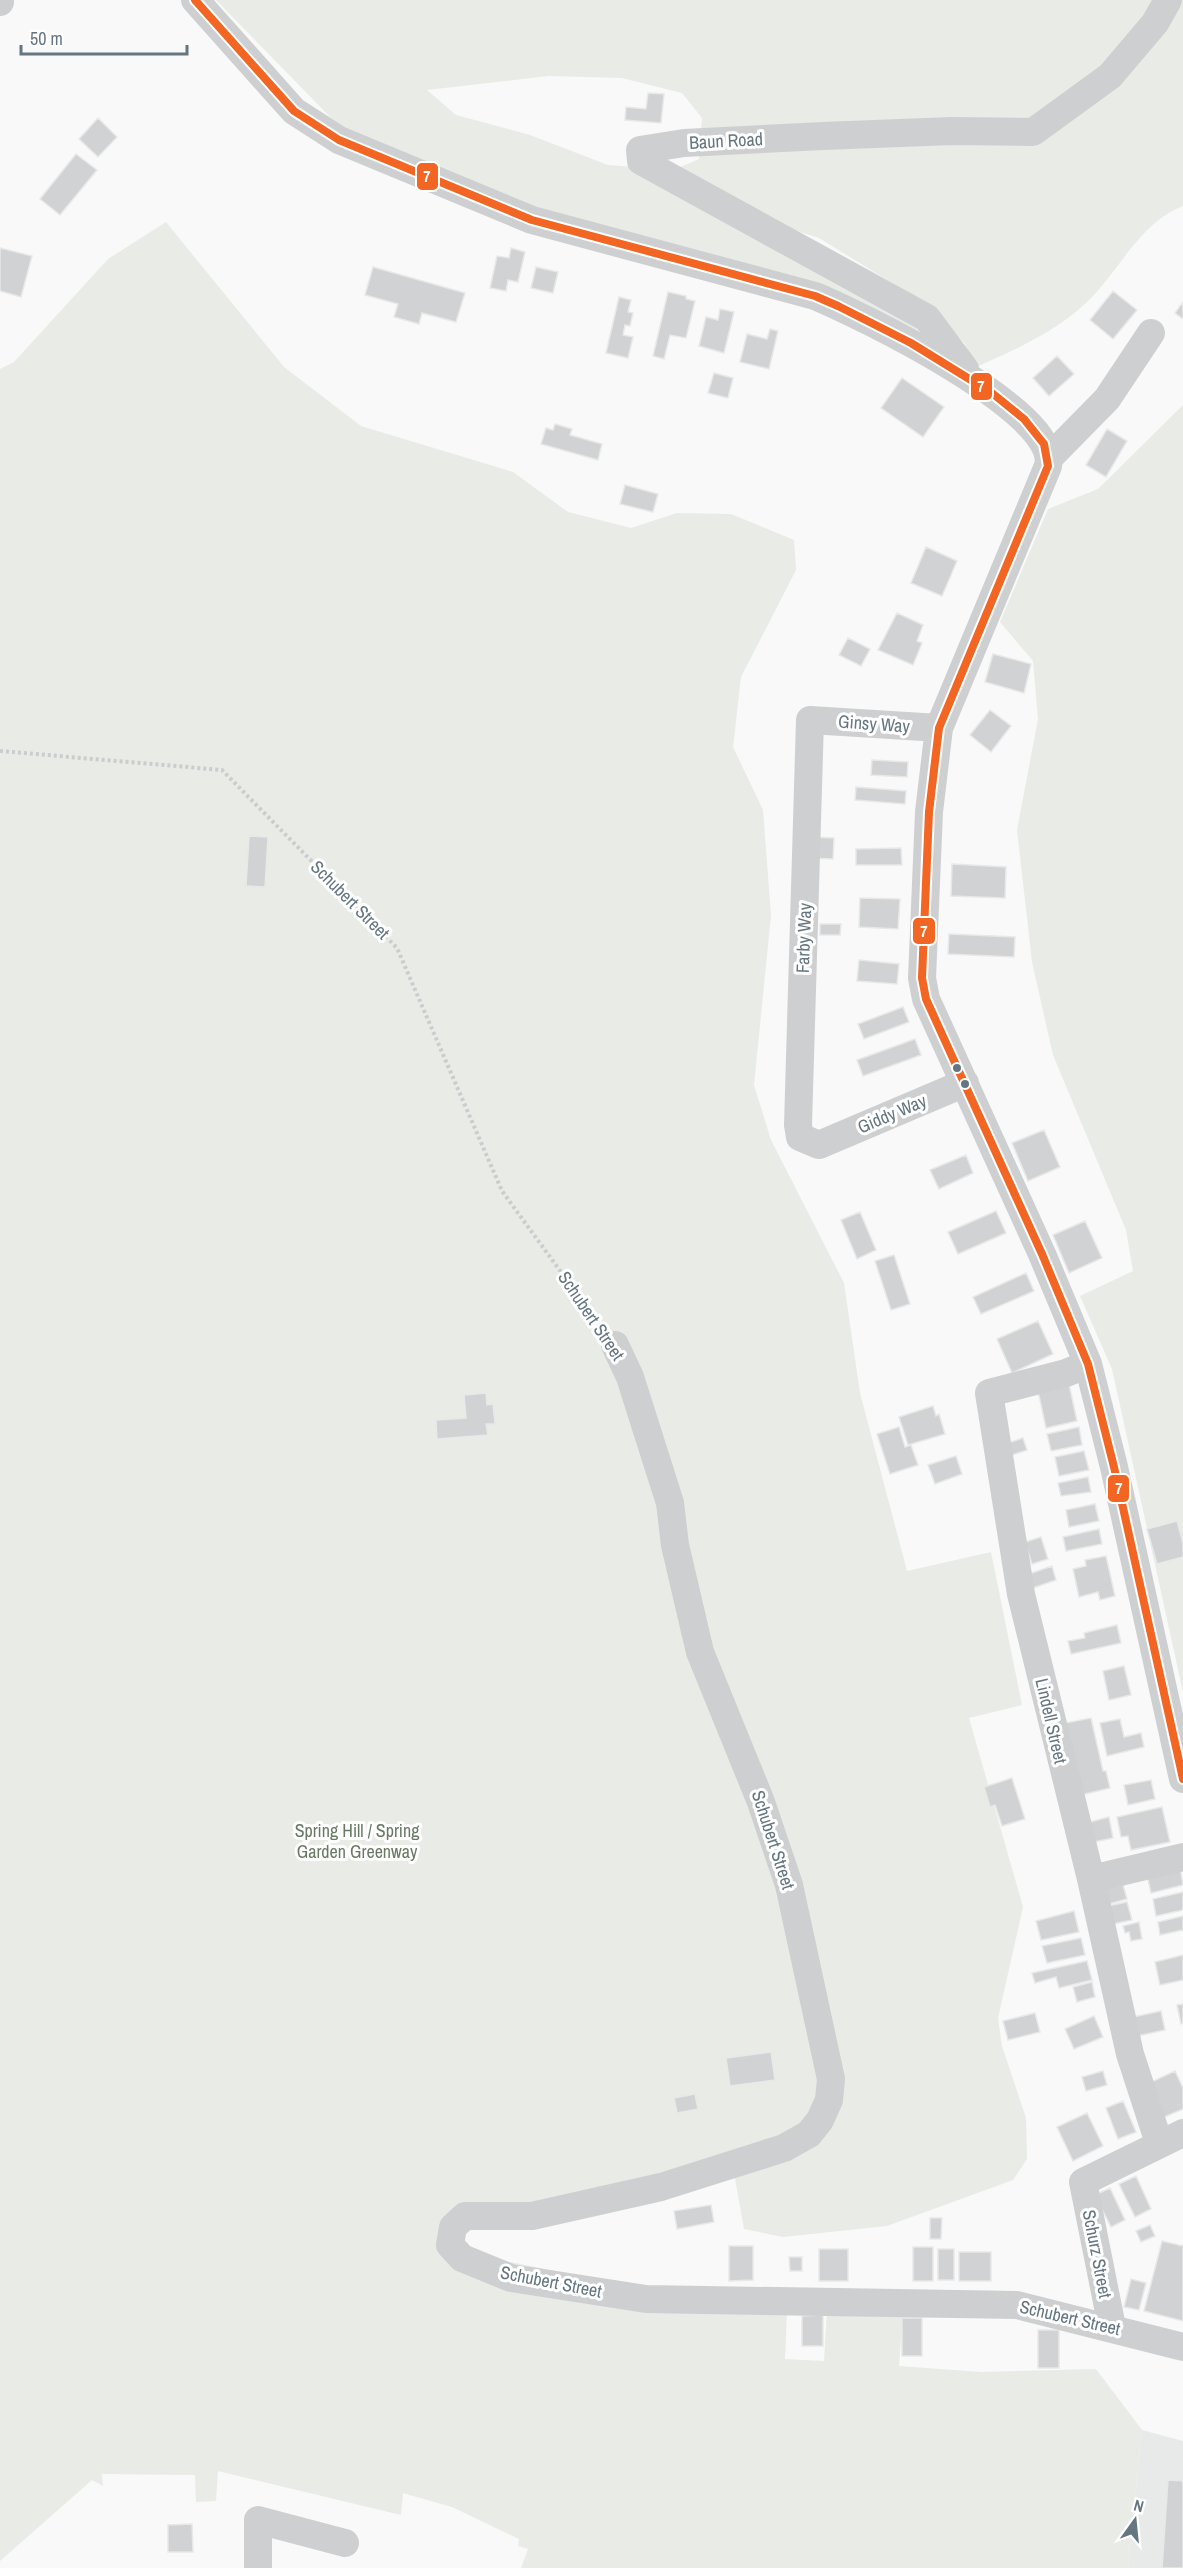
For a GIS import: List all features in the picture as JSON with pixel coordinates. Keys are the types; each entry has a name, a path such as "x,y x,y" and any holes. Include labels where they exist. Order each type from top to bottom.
{"street":[{"path":"195,0 294,111 339,140 532,220 814,296 855,313 972,378 996,395 1043,441 1050,457"},
{"name":"Baun Road","path":"972,378 927,318 641,161 640,150 684,143 823,136 952,131 1033,132 1110,76 1155,23 1168,0"},
{"path":"1151,333 1107,399 1050,457 939,728 929,812 922,978 926,999 1088,1364 1114,1467 1183,1779"},
{"name":"Ginsy Way","path":"810,720 939,728"},
{"name":"Farby Way","path":"810,720 798,1125 800,1137 819,1144"},
{"name":"Giddy Way","path":"819,1144 965,1083"},
{"name":"Schubert Street","path":"615,1345 630,1377 670,1503 675,1545 700,1652 761,1802 789,1885 831,2079 829,2100 820,2120 809,2134 784,2148 661,2187 531,2216 465,2216 453,2227 450,2245 462,2258 511,2278 646,2300 1017,2305 1112,2327 1183,2347"},
{"name":"Lindell Street","path":"1088,1364 1066,1373 989,1393 1021,1594 1091,1879 1130,2054 1171,2138"},
{"path":"1091,1879 1183,1857"},
{"name":"Schurz Street","path":"1112,2327 1083,2182 1171,2138"},
{"path":"258,2568 258,2520 345,2543"}],"path":[{"name":"Schubert Street","path":"0,752 222,770 397,948 502,1191 615,1345"}],"shaded area":[{"path":"1142,2430 1183,2441 1183,2568 1128,2568"}],"green space":[{"path":"216,0 1183,0 1183,206 1154,224 1130,249 1098,291 1074,314 1033,340 974,368 965,344 931,307 819,238 769,222 676,169 699,159 702,118 682,93 622,78 548,76 427,90 456,115 530,135 608,165 634,167 923,328 944,351 536,211 337,124"},
{"name":"Spring Hill / Spring Garden Greenway","path":"166,222 284,367 361,426 513,472 568,512 631,528 677,513 731,514 794,540 796,570 741,677 733,747 763,810 771,915 754,1085 771,1140 844,1283 860,1393 907,1571 991,1552 1022,1705 969,1718 1023,1907 998,2018 1002,2046 1026,2118 1027,2159 1013,2180 887,2226 783,2237 744,2229 734,2173 460,2231 463,2246 490,2258 645,2289 787,2311 785,2359 824,2361 827,2311 903,2310 899,2366 981,2372 1096,2369 1142,2430 1128,2568 521,2568 528,2549 518,2546 519,2539 452,2507 403,2493 401,2515 218,2471 216,2501 196,2502 195,2475 102,2474 103,2486 92,2480 0,2561 0,369 14,362 108,259"},
{"path":"1183,405 1183,1692 1112,1369 1080,1296 1133,1271 1126,1230 1053,1055 1032,962 1017,830 1038,719 1033,661 1000,622 1048,509 1098,489"}],"building":[{"path":"648,93 664,94 661,123 625,120 626,107 646,109"},
{"path":"98,118 117,137 98,157 79,139"},
{"path":"76,154 97,170 60,215 40,199"},
{"path":"0,248 32,256 21,297 0,291"},
{"path":"511,248 525,252 518,282 508,280 506,291 490,288 497,256 509,258"},
{"path":"373,267 465,293 456,322 422,313 419,324 394,317 398,304 365,295"},
{"path":"536,267 558,272 553,293 531,288"},
{"path":"1113,291 1137,310 1113,339 1090,320"},
{"path":"668,292 686,296 686,299 695,301 686,338 670,335 664,359 653,356"},
{"path":"619,297 631,300 628,312 633,313 630,326 625,325 623,335 633,337 628,358 606,353"},
{"path":"1183,302 1183,319 1175,313"},
{"path":"720,309 734,312 724,353 699,346 706,317 718,320"},
{"path":"770,329 778,331 769,369 740,362 747,334 767,339"},
{"path":"1057,356 1074,374 1049,396 1033,378"},
{"path":"714,373 733,378 728,398 708,393"},
{"path":"902,378 944,407 923,437 881,408"},
{"path":"555,424 572,429 570,435 602,444 598,460 541,444 546,428 553,430"},
{"path":"1107,429 1127,441 1106,477 1086,465"},
{"path":"625,485 658,494 653,512 620,504"},
{"path":"926,547 957,561 942,596 911,583"},
{"path":"897,613 923,625 917,641 922,643 913,665 878,650"},
{"path":"848,638 870,649 861,666 839,655"},
{"path":"993,654 1031,664 1024,693 985,682"},
{"path":"990,710 1011,726 991,752 970,735"},
{"path":"872,760 908,762 907,777 871,775"},
{"path":"856,787 906,791 905,804 855,800"},
{"path":"249,836 268,837 265,887 246,886"},
{"path":"810,837 834,838 833,859 809,858"},
{"path":"901,848 902,865 856,865 856,849"},
{"path":"952,864 1006,867 1005,898 951,896"},
{"path":"860,898 900,899 898,929 859,927"},
{"path":"820,924 841,924 840,935 820,935"},
{"path":"949,934 1015,937 1014,957 948,954"},
{"path":"859,960 899,964 897,984 857,981"},
{"path":"903,1007 909,1022 864,1039 858,1024"},
{"path":"915,1039 921,1055 863,1076 857,1060"},
{"path":"1044,1130 1060,1167 1028,1181 1012,1143"},
{"path":"966,1155 973,1173 939,1189 930,1170"},
{"path":"996,1211 1006,1233 958,1254 948,1232"},
{"path":"860,1212 876,1250 857,1259 841,1220"},
{"path":"1085,1221 1102,1258 1069,1273 1053,1235"},
{"path":"894,1255 910,1304 891,1310 875,1261"},
{"path":"1026,1273 1034,1291 981,1314 973,1297"},
{"path":"1038,1321 1053,1354 1012,1373 997,1339"},
{"path":"1069,1384 1077,1421 1046,1428 1038,1391"},
{"path":"486,1393 487,1405 493,1404 495,1424 486,1424 488,1435 437,1439 436,1420 466,1418 464,1395"},
{"path":"933,1406 936,1416 939,1414 945,1434 908,1445 899,1417"},
{"path":"899,1427 905,1447 911,1445 918,1465 890,1474 877,1434"},
{"path":"1079,1427 1082,1445 1051,1451 1047,1434"},
{"path":"1023,1438 1027,1450 1009,1456 1005,1444"},
{"path":"1084,1451 1089,1470 1059,1476 1055,1457"},
{"path":"956,1456 962,1474 935,1484 928,1465"},
{"path":"1088,1477 1091,1492 1061,1496 1058,1483"},
{"path":"1095,1504 1099,1521 1069,1527 1066,1510"},
{"path":"1177,1521 1183,1543 1183,1557 1157,1564 1147,1529"},
{"path":"1099,1529 1102,1544 1066,1551 1063,1537"},
{"path":"1041,1537 1048,1559 1032,1564 1025,1542"},
{"path":"1106,1556 1115,1596 1100,1600 1098,1592 1079,1597 1073,1569 1086,1566 1085,1560"},
{"path":"1052,1566 1056,1580 1033,1588 1029,1574"},
{"path":"1117,1625 1121,1643 1071,1654 1068,1641 1085,1638 1084,1633"},
{"path":"1124,1666 1131,1695 1109,1700 1103,1671"},
{"path":"1091,1718 1103,1771 1106,1771 1110,1788 1081,1795 1065,1723"},
{"path":"1120,1719 1124,1737 1141,1733 1144,1747 1107,1756 1100,1723"},
{"path":"1012,1778 1025,1819 1002,1826 995,1805 990,1807 984,1787"},
{"path":"1151,1780 1155,1799 1128,1805 1124,1785"},
{"path":"1162,1807 1170,1842 1131,1850 1128,1836 1121,1837 1117,1817"},
{"path":"1109,1817 1113,1838 1094,1842 1090,1822"},
{"path":"1180,1867 1183,1885 1151,1893 1147,1875"},
{"path":"1122,1881 1127,1899 1109,1904 1105,1886"},
{"path":"1183,1892 1183,1910 1156,1916 1153,1899"},
{"path":"1127,1902 1132,1920 1113,1924 1108,1906"},
{"path":"1074,1911 1079,1932 1041,1940 1036,1921"},
{"path":"1183,1916 1183,1930 1160,1935 1158,1922"},
{"path":"1139,1922 1142,1939 1131,1941 1129,1932 1125,1933 1123,1926"},
{"path":"1081,1938 1085,1955 1047,1963 1042,1946"},
{"path":"1183,1955 1183,1980 1160,1985 1155,1962"},
{"path":"1087,1961 1092,1980 1059,1988 1056,1977 1035,1983 1032,1973"},
{"path":"1092,1982 1095,1997 1077,2002 1073,1987"},
{"path":"1183,2004 1183,2023 1181,2024 1177,2005"},
{"path":"1161,2011 1165,2030 1137,2036 1133,2017"},
{"path":"1035,2013 1040,2032 1008,2040 1003,2021"},
{"path":"1094,2016 1103,2037 1074,2049 1065,2029"},
{"path":"771,2052 775,2080 730,2086 726,2058"},
{"path":"1103,2071 1107,2085 1086,2091 1082,2077"},
{"path":"1175,2071 1183,2088 1183,2109 1162,2118 1147,2084"},
{"path":"695,2094 698,2109 677,2113 674,2098"},
{"path":"1123,2101 1136,2132 1118,2139 1106,2108"},
{"path":"1087,2113 1103,2146 1073,2161 1057,2127"},
{"path":"1136,2176 1151,2209 1135,2217 1119,2184"},
{"path":"1110,2188 1125,2220 1111,2227 1095,2195"},
{"path":"711,2205 714,2222 677,2229 674,2211"},
{"path":"930,2218 942,2218 941,2239 930,2239"},
{"path":"1150,2225 1155,2236 1141,2242 1136,2231"},
{"path":"1162,2241 1183,2246 1183,2321 1144,2311"},
{"path":"729,2246 753,2246 753,2280 729,2281"},
{"path":"913,2247 933,2247 933,2281 913,2281"},
{"path":"819,2249 848,2249 848,2281 819,2281"},
{"path":"938,2249 954,2249 954,2280 938,2280"},
{"path":"959,2252 991,2252 991,2281 959,2281"},
{"path":"789,2257 802,2257 802,2271 790,2271"},
{"path":"1131,2279 1146,2283 1139,2310 1124,2307"},
{"path":"823,2315 823,2346 802,2346 802,2316"},
{"path":"902,2318 922,2318 922,2356 902,2356"},
{"path":"1038,2330 1059,2330 1059,2368 1038,2368"},
{"path":"1168,2480 1183,2481 1183,2568 1162,2568"},
{"path":"192,2524 193,2552 168,2552 168,2525"}],"transit line":[{"name":"7","path":"195,0 294,111 339,140 532,220 815,296 911,343 992,393 1024,419 1044,444 1048,466 939,728 929,812 922,978 926,999 1042,1254 1088,1364 1114,1467 1183,1779"}]}
